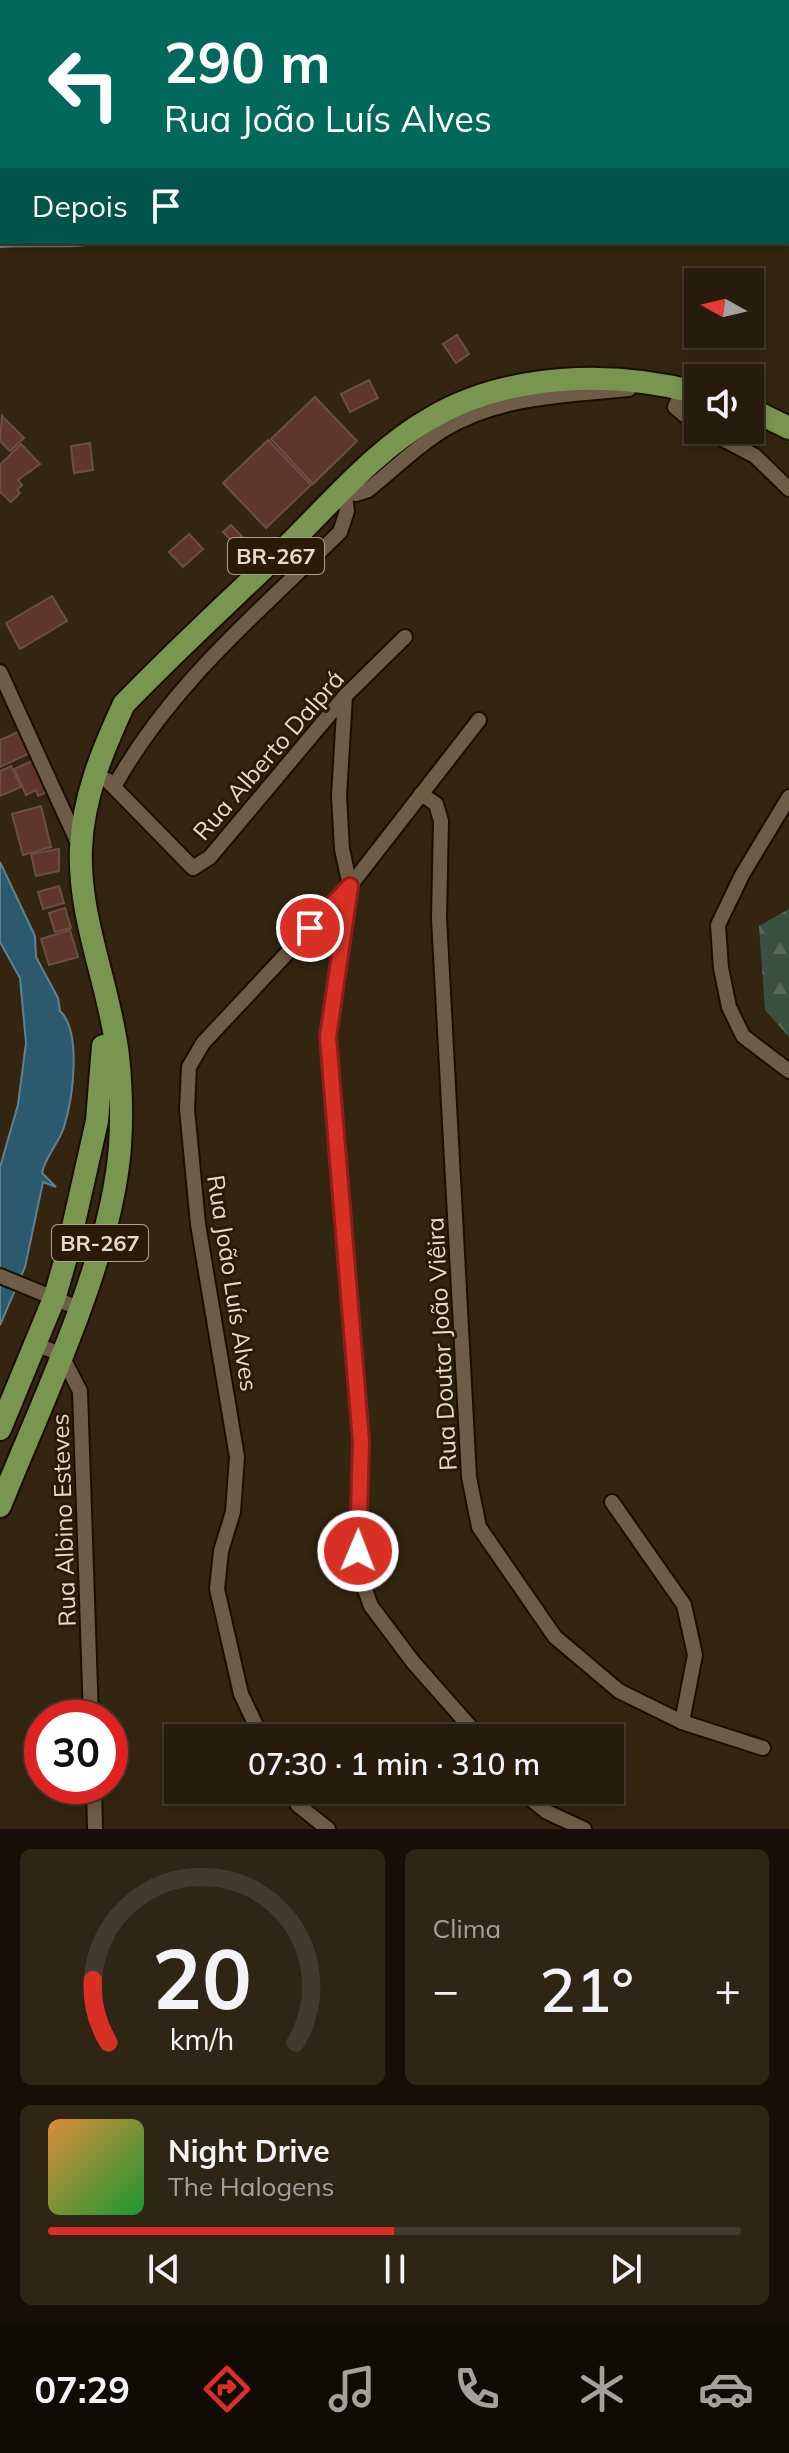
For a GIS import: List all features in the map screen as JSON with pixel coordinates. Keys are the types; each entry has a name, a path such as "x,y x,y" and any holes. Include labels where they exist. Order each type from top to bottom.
{"highway":[{"name":"BR-267","path":"0,1506 99,1251 120,1145 118,1054 83,888 81,848 96,768 124,704 344,490 465,401 501,389 580,379 683,389"},
{"path":"764,416 789,428"},
{"name":"BR-267","path":"0,1429 55,1296 97,1121 105,1062 98,965"}],"street":[{"path":"683,389 675,407 684,414"},
{"path":"732,444 755,456 789,489"},
{"path":"114,787 139,742 192,676 340,532 347,511 344,490"},
{"name":"Rua Alberto Dalprá","path":"96,768 193,868 210,857 345,696 405,637"},
{"path":"0,672 81,848"},
{"path":"345,696 339,796 342,849 350,886 328,1037 361,1441 358,1551 361,1579 371,1606 405,1651 469,1724"},
{"name":"Rua João Luís Alves","path":"255,1724 241,1694 217,1589 221,1551 233,1512 237,1457 198,1224 187,1109 189,1067 203,1043 350,886 479,720"},
{"name":"Rua Doutor João Viêira","path":"421,794 436,804 441,821 439,918 447,1085 469,1477 479,1527 555,1637 619,1691 682,1722 763,1748"},
{"path":"789,797 742,875 718,925 721,968 729,1007 743,1036 789,1071"},
{"path":"0,1276 78,1308"},
{"path":"34,1344 61,1354"},
{"name":"Rua Albino Esteves","path":"61,1354 80,1391 90,1700"},
{"path":"612,1502 684,1605 695,1655 682,1722"},
{"path":"94,1804 95,1829"},
{"path":"297,1804 328,1829"},
{"path":"537,1804 547,1812 584,1829"}],"green space":[{"path":"789,909 789,1037 765,1010 759,926"}],"water":[{"path":"0,244 91,244 78,246 0,247"},
{"path":"0,862 35,936 36,957 67,1021 74,1066 64,1127 42,1173 56,1187 43,1182 25,1267 0,1325 0,1167 18,1105 26,1043 20,978 0,942"}],"building":[{"path":"457,335 469,354 456,363 443,344"},
{"path":"369,380 378,398 350,412 341,394"},
{"path":"315,397 357,441 313,484 271,439"},
{"path":"2,416 24,438 10,451 0,441"},
{"path":"268,440 311,485 266,528 223,483"},
{"path":"90,443 93,470 74,473 71,446"},
{"path":"21,444 40,464 18,480 22,485 17,490 20,493 11,502 0,492 0,465"},
{"path":"231,525 248,543 241,551 223,532"},
{"path":"189,534 203,549 183,567 169,552"},
{"path":"52,596 67,621 20,649 6,623"},
{"path":"20,731 30,753 0,767 0,740"},
{"path":"35,760 49,791 38,796 36,790 26,795 14,769"},
{"path":"11,766 21,787 0,796 0,771"},
{"path":"41,806 51,847 23,855 12,814"},
{"path":"59,849 59,871 36,876 31,854"},
{"path":"59,886 64,903 43,909 38,892"},
{"path":"65,908 71,928 55,932 49,913"},
{"path":"70,930 78,957 49,965 41,939"}],"route":[{"path":"310,928 350,886 328,1037 342,1240 361,1441 358,1551"}]}
